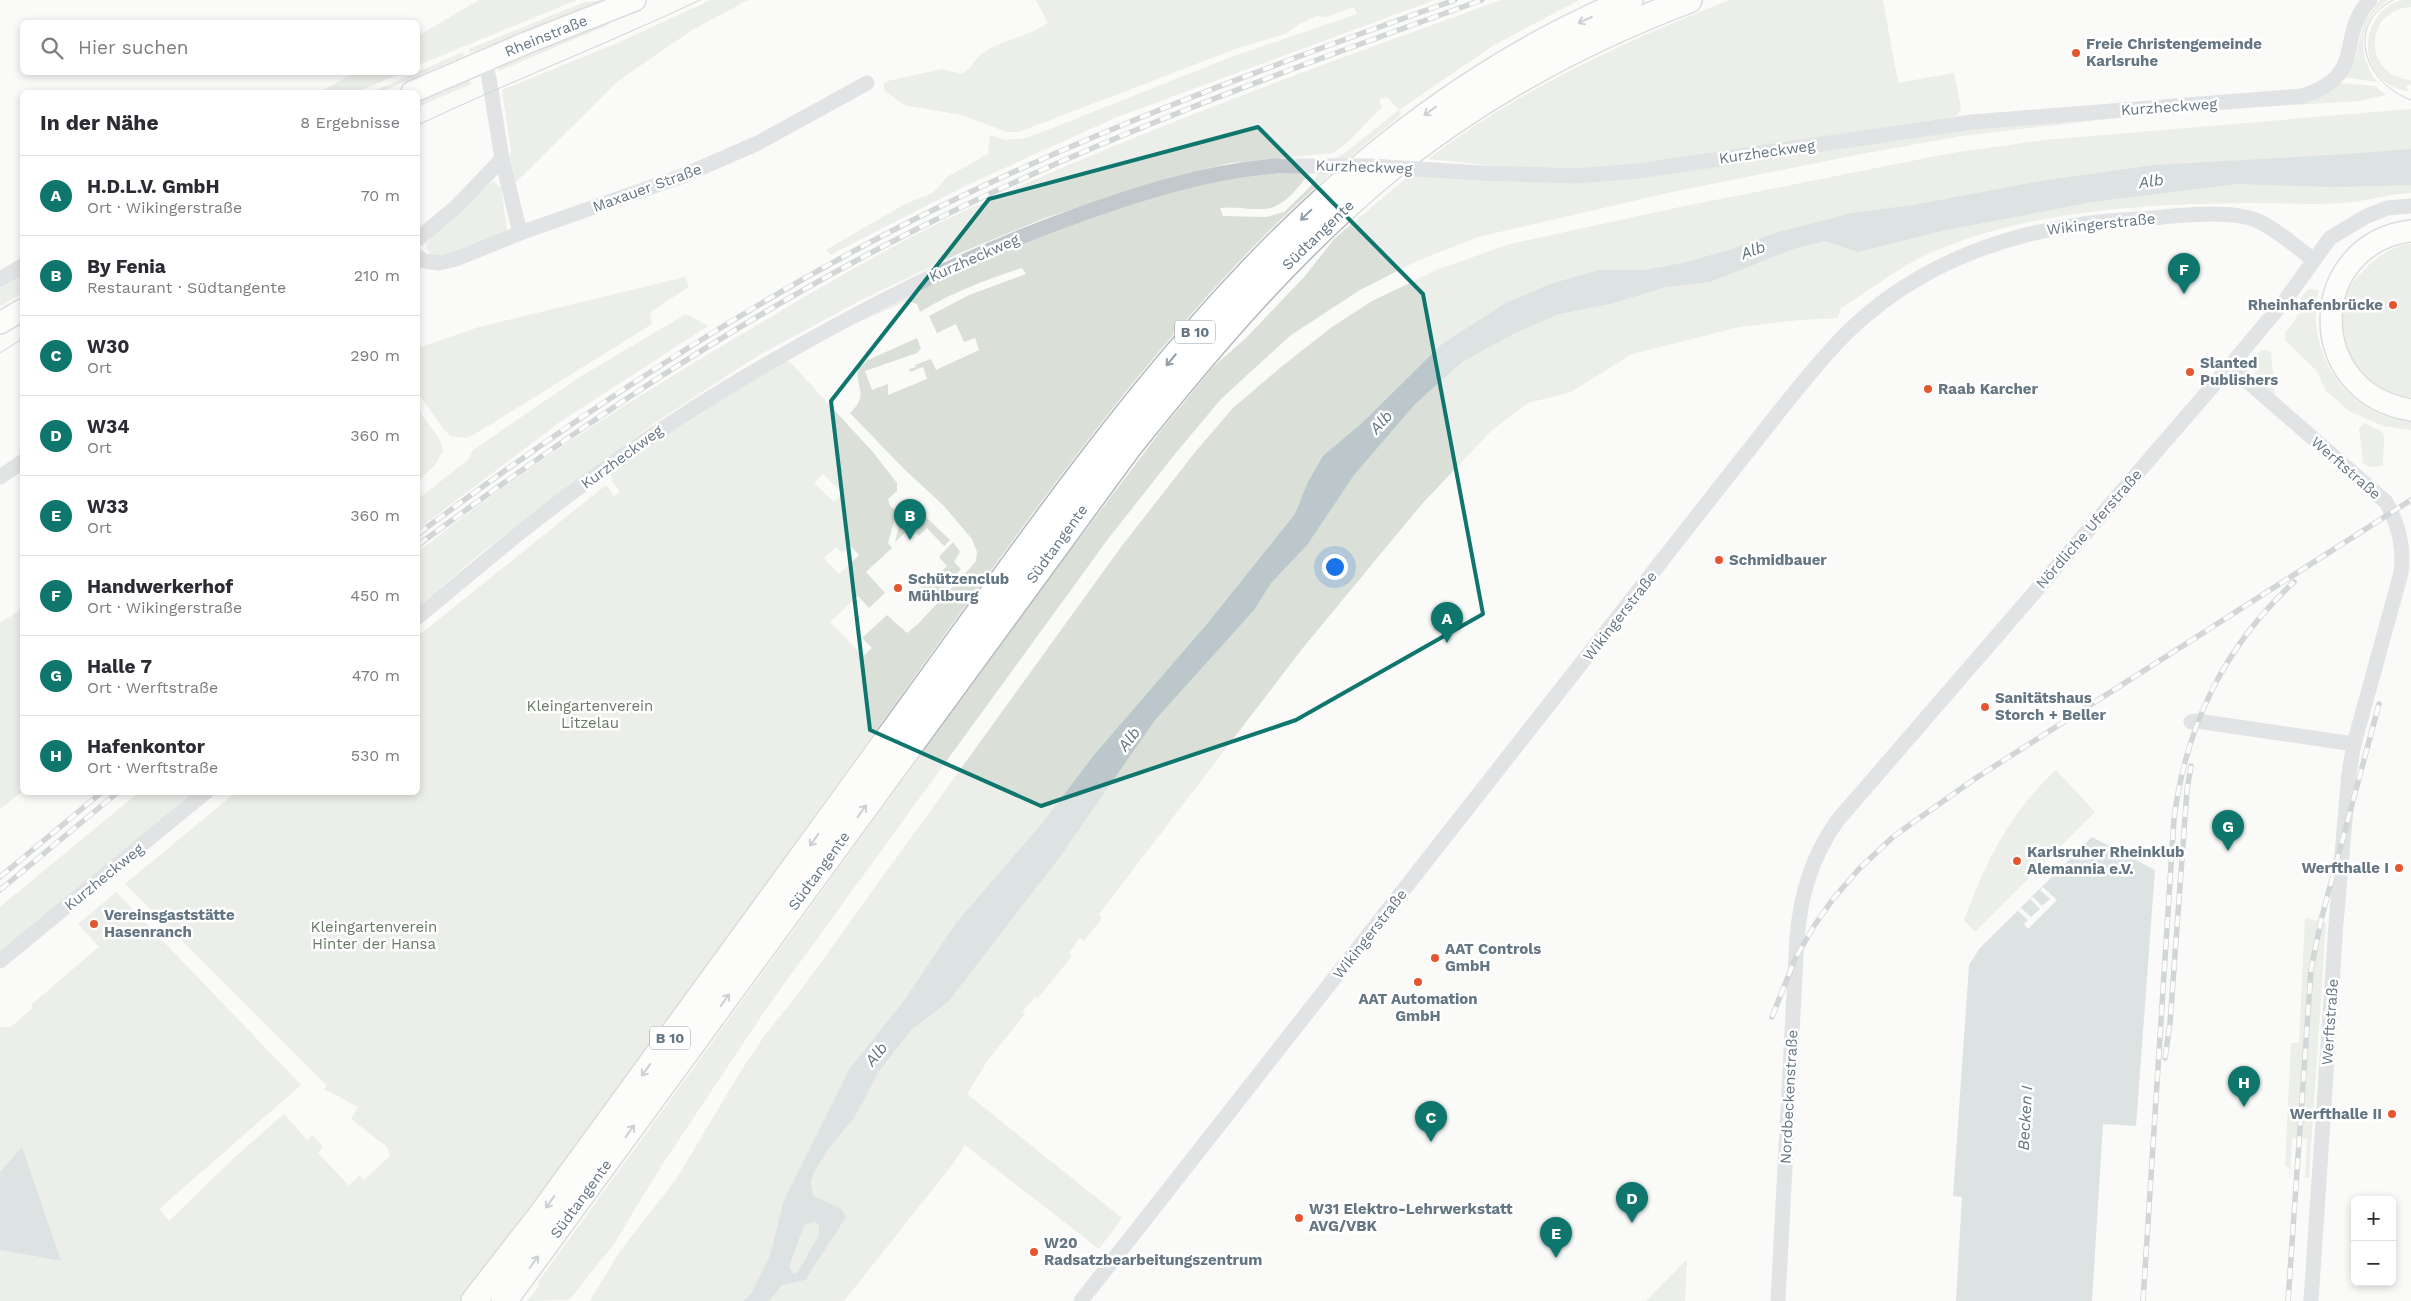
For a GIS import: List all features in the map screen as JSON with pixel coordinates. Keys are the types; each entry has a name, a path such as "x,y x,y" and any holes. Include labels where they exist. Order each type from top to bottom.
{"highway":[{"name":"Südtangente","path":"474,1301 538,1219 1058,504 1129,411 1207,317 1264,255 1316,205 1426,114 1485,75 1572,26 1630,0"},
{"name":"Südtangente","path":"504,1301 1110,472 1232,322 1338,214 1388,170 1447,126 1510,85 1580,48 1689,0"}],"main road":[{"name":"Rheinstraße","path":"416,90 484,60 635,0"},
{"path":"2411,231 2375,242 2347,267 2338,284 2331,318 2337,356 2347,373 2370,396 2396,407 2411,410"},
{"path":"0,324 20,311"}],"street":[{"name":"Kurzheckweg","path":"420,615 600,472 645,440 780,355 958,263 1036,230 1135,195 1201,177 1275,166 1371,166 1481,173 1576,176 1638,171 1972,122 2302,96 2326,87 2342,72 2348,60 2354,27 2360,13 2370,0"},
{"path":"484,60 489,78 502,159 520,233"},
{"name":"Maxauer Straße","path":"420,258 424,261 439,263 680,177 729,157 781,131 867,83"},
{"path":"420,236 457,206 502,159"},
{"name":"Nördliche Uferstraße","path":"1803,894 1816,855 1838,820 2230,366 2286,299 2330,238 2345,227 2387,208 2411,206"},
{"name":"Wikingerstraße","path":"1081,1301 1733,470 1818,364 1837,343 1865,318 1910,282 1964,255 2028,233 2070,225 2115,220 2235,215 2260,222 2314,260"},
{"path":"0,279 20,267"},
{"name":"Werftstraße","path":"2230,366 2386,502 2398,526 2403,554 2401,573 2354,744 2349,773 2336,924 2311,1301"},
{"path":"0,477 20,463"},
{"path":"2191,722 2197,721 2354,744"},
{"name":"Kurzheckweg","path":"0,961 202,795"},
{"name":"Nordbeckenstraße","path":"1778,1301 1795,959 1803,894"}],"highlighted area":[{"path":"1258,127 1423,294 1483,614 1296,720 1041,806 870,730 831,401 989,199"}],"green space":[{"path":"479,0 577,0 420,64 420,35"},
{"path":"605,0 470,53 469,49 585,2"},
{"path":"711,0 748,0 692,30 618,81 513,185 509,158 511,151 502,90 615,44"},
{"path":"1036,0 1435,0 1117,117 967,185 830,255 826,250 905,204 933,193 947,177 988,154 990,135 1005,140 1027,138 1234,56 1357,14 1354,7 1325,17 1316,16 1299,24 1285,34 1238,48 1019,132 1007,132 962,115 904,105 884,90 884,83 888,81 942,69 961,74 984,52 1040,28 1048,23"},
{"path":"1501,0 1579,0 1494,45 1399,110 1387,97 1379,99 1382,107 1349,141 1333,153 1231,163 1169,178 1045,218 960,253 865,298 759,355 653,424 482,552 420,605 420,550 458,521 498,491 624,406 804,297 906,240 958,214 1092,155 1295,75"},
{"path":"1730,0 1883,0 1898,83 1954,73 1961,108 1957,115 1952,117 1640,165 1577,170 1526,169 1428,159 1499,111 1573,69 1612,50"},
{"path":"2380,0 2388,0 2371,17 2363,38 2366,61 2370,72 2377,82 2345,77 2356,56 2364,21"},
{"path":"2401,0 2411,0 2411,7 2395,11 2384,19 2377,30 2375,42 2377,55 2383,67 2394,76 2410,80 2411,84 2406,86 2408,91 2391,86 2379,76 2371,63 2368,49 2369,34 2375,20 2386,8"},
{"path":"608,21 610,24 499,71 500,66 508,61"},
{"path":"463,52 464,56 386,90 377,90 411,75 420,75 420,71"},
{"path":"350,75 396,75 362,90 324,90"},
{"path":"469,78 471,84 420,106 420,100"},
{"path":"2340,83 2375,86 2386,95 2359,101 2261,107 2312,100"},
{"path":"2411,109 2411,193 2330,204 2217,203 2135,207 2051,218 2011,226 1972,237 1910,263 1841,308 1838,318 1799,320 1739,327 1632,354 1571,392 1528,403 1491,431 1421,505 1302,649 1099,914 1102,918 1084,941 1080,938 1069,953 1072,956 1038,998 1035,997 1022,1012 1025,1014 988,1060 967,1094 1122,1218 1099,1249 965,1145 952,1165 844,1301 590,1301 620,1251 677,1178 739,1074 765,1035 798,994 1121,547 1196,451 1233,408 1332,327 1372,301 1439,269 1510,244 1680,207 1952,153 2044,140"},
{"path":"1399,110 1402,114 1314,188 1253,247 1188,318 1103,421 1022,527 628,1073 459,1301 0,1301 0,1250 60,1261 21,1148 0,1172 0,1027 11,1027 33,1008 31,1005 99,947 78,924 116,892 301,1085 159,1209 169,1221 236,1156 284,1114 307,1140 313,1135 323,1147 318,1153 349,1186 359,1175 364,1180 390,1156 387,1147 351,1119 358,1107 324,1089 327,1086 125,884 233,795 420,795 420,634 606,485 614,496 620,492 612,481 611,473 697,413 785,361 790,362 872,451 897,483 897,491 888,499 890,506 897,511 888,543 892,548 866,572 885,593 869,608 858,596 830,622 863,656 872,648 862,638 887,615 907,633 918,624 970,568 976,561 977,552 972,539 944,506 903,468 850,413 861,396 858,368 868,360 917,338 921,349 917,353 865,371 872,390 888,384 888,395 927,379 923,367 910,372 909,369 916,367 915,365 931,359 936,370 979,350 975,338 964,342 956,324 937,333 929,316 969,295 1026,274 1022,268 996,277 957,292 920,312 917,304 907,301 828,335 973,264 1055,230 1185,187 1274,171 1276,174 1310,172 1290,196 1270,208 1220,208 1223,216 1267,217 1284,212 1310,187 1324,165 1346,152","holes":["823,474 843,493 834,502 814,483","851,546 859,555 839,574 824,558 836,547 842,553"]},
{"path":"2117,118 1961,136 1861,154 1672,192 1478,237 1417,261 1360,290 1291,335 1221,399 1108,539 766,1009 658,1171 614,1244 569,1300 527,1301 539,1286 538,1282 1057,568 1163,428 1214,366 1245,339 1305,276 1334,239 1412,173 1508,181 1974,128"},
{"path":"494,182 501,188 507,230 445,256 430,256 426,246 429,239 489,184"},
{"path":"2411,244 2411,397 2394,394 2379,387 2366,377 2348,349 2343,333 2342,317 2348,291 2362,272 2386,252"},
{"path":"20,274 20,294 0,306 0,285"},
{"path":"685,277 689,287 650,312 652,324 475,434 465,438 451,436 444,430 420,396 420,347 479,327"},
{"path":"2308,289 2319,290 2316,313 2318,336 2324,357 2335,377 2349,394 2367,408 2388,417 2411,422 2411,430 2383,426 2349,411 2326,391 2316,370 2285,340 2285,333 2302,310 2301,298"},
{"path":"686,314 708,326 560,422 420,527 420,497 468,460 473,450 580,377"},
{"path":"2266,350 2271,352 2275,395 2258,379 2254,369 2254,357 2260,351"},
{"path":"420,413 439,438 443,451 435,465 420,479"},
{"path":"2364,423 2381,431 2384,437 2383,466 2369,467 2363,463 2359,428"},
{"path":"913,505 950,540 944,546 927,528 919,536 910,528 895,542 902,514"},
{"path":"953,542 960,552 954,562 961,569 937,596 930,597 919,584 924,579 928,584 947,566 939,557"},
{"path":"20,610 20,794 0,809 0,623"},
{"name":"Karlsruher Rheinklub Alemannia e.V.","path":"2056,770 2095,812 1975,932 1964,920 1981,877 2012,821 2039,787"},
{"path":"136,795 192,795 0,952 0,907"},
{"path":"2305,918 2326,923 2309,1178 2305,1178 2307,1139 2292,1138 2290,1177 2289,1167 2285,1166 2291,1043 2299,1043"},
{"path":"1687,1259 1685,1301 1646,1301"}],"water":[{"name":"Alb","path":"2411,149 2411,185 2334,187 2237,184 2092,202 1941,231 1858,252 1825,241 1793,249 1710,282 1666,287 1610,304 1559,314 1515,333 1462,362 1415,404 1354,475 1307,545 1271,583 1254,610 1155,720 1059,858 948,1002 911,1030 879,1071 854,1118 828,1149 813,1174 811,1183 813,1196 842,1209 846,1217 805,1280 782,1285 769,1301 743,1301 751,1294 770,1256 784,1200 850,1068 904,1001 956,923 1044,821 1094,755 1207,624 1295,514 1308,482 1323,456 1362,423 1442,344 1504,304 1550,284 1599,270 1644,270 1683,263 1729,250 1775,233 1852,213 1913,205 2041,181 2154,165","holes":["814,1222 819,1225 819,1235 798,1272 794,1274 790,1269 790,1264 804,1225"]},
{"name":"Becken I","path":"2092,837 2155,870 2136,1126 2103,1124 2092,1301 1956,1301 1962,1197 1953,1196 1969,965 1980,948"},
{"path":"22,1147 61,1261 0,1250 0,1172"}],"pier":[{"path":"2043,887 2057,900 2028,929 2024,924 2028,920 2018,911 2021,908 2031,917 2040,909 2030,899 2033,897 2042,906 2050,899 2040,890"}],"tram line":[{"path":"420,124 700,0"},
{"path":"2393,0 2378,11 2368,24 2365,39 2366,54 2372,68 2382,81 2395,92 2411,100"},
{"path":"0,353 20,340"}],"railway":[{"path":"420,533 537,448 659,366 785,289 915,219 1047,157 1181,101 1455,0"},
{"path":"420,544 538,459 661,376 787,299 917,229 1055,164 1125,134 1338,52 1482,0"},
{"path":"1772,1017 1795,959 1814,926 1833,899 1859,869 1894,836 1976,778 2411,500"},
{"path":"2143,1301 2174,819 2180,784 2188,751 2199,720 2212,690 2228,661 2247,633 2294,582"},
{"path":"2288,1301 2311,970 2321,920 2379,704"},
{"path":"2165,1058 2170,1023 2187,790 2191,766"},
{"path":"0,877 98,795"},
{"path":"0,890 114,795"}],"place":[{"name":"Freie Christengemeinde Karlsruhe","path":"2076,53"},
{"name":"Handwerkerhof","path":"2184,294"},
{"name":"Rheinhafenbrücke","path":"2393,305"},
{"name":"Slanted Publishers","path":"2190,372"},
{"name":"Raab Karcher","path":"1928,389"},
{"name":"By Fenia","path":"910,540"},
{"name":"Schmidbauer","path":"1719,560"},
{"name":"Schützenclub Mühlburg","path":"898,588"},
{"name":"H.D.L.V. GmbH","path":"1447,643"},
{"name":"Sanitätshaus Storch + Beller","path":"1985,707"},
{"name":"Halle 7","path":"2228,851"},
{"name":"Karlsruher Rheinklub Alemannia e.V.","path":"2017,861"},
{"name":"Werfthalle I","path":"2399,868"},
{"name":"Vereinsgaststätte Hasenranch","path":"94,924"},
{"name":"AAT Controls GmbH","path":"1435,958"},
{"name":"AAT Automation GmbH","path":"1418,982"},
{"name":"Hafenkontor","path":"2244,1107"},
{"name":"Werfthalle II","path":"2392,1114"},
{"name":"W30","path":"1431,1142"},
{"name":"W31 Elektro-Lehrwerkstatt AVG/VBK","path":"1299,1218"},
{"name":"W34","path":"1632,1223"},
{"name":"W20 Radsatzbearbeitungszentrum","path":"1034,1252"},
{"name":"W33","path":"1556,1258"}],"park label":[{"name":"Kleingartenverein Litzelau","path":"590,714"},
{"name":"Kleingartenverein Hinter der Hansa","path":"374,936"}]}
